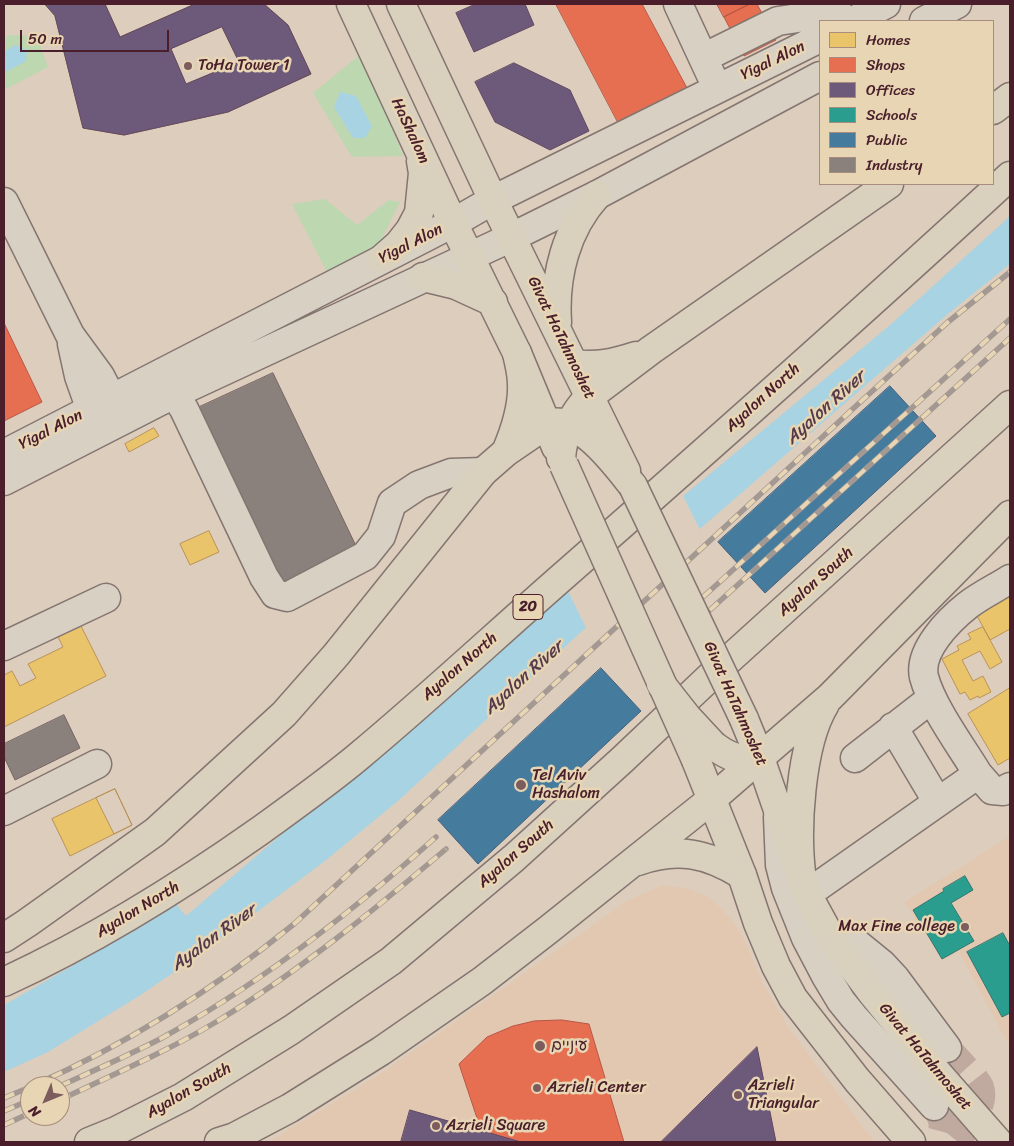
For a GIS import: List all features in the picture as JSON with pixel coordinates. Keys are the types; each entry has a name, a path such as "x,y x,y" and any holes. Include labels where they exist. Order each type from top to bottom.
{"main road":[{"name":"HaShalom","path":"351,4 453,223 471,256"},
{"path":"401,4 512,237"},
{"path":"994,109 1010,97"},
{"path":"382,259 405,238 419,213 422,173 420,152"},
{"name":"Ayalon North","path":"4,982 70,950 149,905 228,854 287,812 358,757 907,272 1010,176"},
{"path":"4,938 28,923 155,832 284,714 341,649 483,472 506,452 558,425 590,396 651,350 889,185"},
{"path":"558,331 557,287 562,260 579,221 597,195"},
{"name":"Givat HaTahmoshet","path":"512,237 590,396 604,451 633,486 744,719 760,758 804,887 831,938 890,1016 998,1142"},
{"path":"471,256 517,353 558,425 562,461 661,684 687,717 705,753 712,799 776,966 793,998 857,1080 910,1141"},
{"path":"423,277 456,285 492,302"},
{"path":"574,364 607,365 651,350"},
{"path":"506,452 512,436 522,394 517,353"},
{"name":"Ayalon South","path":"89,1142 116,1131 183,1097 291,1030 391,961 521,852 713,674 1010,405"},
{"path":"558,425 599,435"},
{"path":"219,1142 235,1137 290,1108 381,1051 482,981 712,799 830,697 1010,515"},
{"path":"804,887 799,862 798,834 802,785 813,730 830,697"},
{"path":"705,753 720,750 741,760 760,758"},
{"path":"629,864 660,855 692,853 716,861 742,875"}],"street":[{"path":"678,4 717,89"},
{"path":"855,20 886,4"},
{"path":"926,20 957,4"},
{"path":"703,58 778,21 838,12 841,20"},
{"name":"Yigal Alon","path":"4,454 453,223 493,200 819,38"},
{"name":"Yigal Alon","path":"4,481 174,394 512,237 597,195 819,77"},
{"path":"4,202 70,335 100,376 102,404 115,416 113,426"},
{"path":"174,394 184,409 264,577 275,594 287,597 365,556 381,536 392,503 419,485 451,473 483,472"},
{"path":"1010,579 968,605 938,635 924,659 924,675 932,698 978,774 992,790 1004,791 1010,787"},
{"path":"17,637 106,598"},
{"path":"855,758 932,698"},
{"path":"893,727 937,801"},
{"path":"4,811 97,764"},
{"path":"804,887 978,774"},
{"path":"778,812 780,865 786,888 806,938 826,976 841,1001 854,1017 934,1106"},
{"path":"831,938 839,936 850,938 882,964 895,978 947,1048"}],"shaded area":[{"name":"Max Fine college","path":"1010,836 1010,1047 959,952 942,961 905,902"},
{"path":"663,885 689,889 709,897 724,911 737,927 763,984 790,1030 874,1142 269,1142 385,1071 627,901"}],"green space":[{"path":"9,35 37,36 48,67 4,90 4,39"},
{"path":"362,53 403,156 352,157 313,93"},
{"path":"325,199 357,225 389,200 400,202 377,248 328,274 292,204"}],"water":[{"path":"15,45 27,50 26,61 4,73 4,52"},
{"path":"340,92 356,96 372,126 365,138 353,138 334,107"},
{"name":"Ayalon River","path":"1010,216 1010,264 949,313 581,632 399,800 325,861 198,956 139,996 48,1052 4,1072 4,1005 105,947 175,903 186,916 528,624 889,326"}],"pier":[{"path":"682,494 701,532 587,630 567,589"}],"building: Homes":[{"name":"ToHa Tower 1","path":"45,4 105,4 120,37 195,4 264,4 288,25 311,74 228,112 124,135 83,128 55,16"},
{"path":"222,27 239,62 186,84 171,49"},
{"path":"154,428 159,436 129,452 125,444"},
{"path":"209,531 219,552 190,565 180,544"},
{"path":"1010,594 1010,629 990,640 975,612"},
{"path":"77,618 106,676 4,727 4,675 12,671 20,686 36,678 28,664 63,647 54,629"},
{"path":"983,627 1002,662 990,669 980,651 962,660 973,681 983,676 991,692 970,700 965,692 960,694 942,659 959,650 957,646 971,639 968,634"},
{"path":"1010,688 1010,758 998,765 968,714"},
{"path":"115,789 132,825 70,856 52,819"},
{"path":"115,789 132,825 114,834 96,798"}],"building: Shops":[{"path":"556,4 642,4 687,88 619,124"},
{"path":"717,4 750,4 724,17"},
{"path":"750,4 757,4 776,40 744,56 724,17"},
{"path":"4,323 42,402 4,421"},
{"name":"Azrieli Center","path":"562,1020 589,1024 624,1142 485,1142 459,1064 487,1037 513,1026 534,1021"}],"building: Offices":[{"name":"ToHa Tower 1","path":"45,4 105,4 120,37 195,4 264,4 288,25 311,74 228,112 124,135 83,128 55,16","holes":["222,27 239,62 186,84 171,49"]},
{"path":"476,4 525,4 534,25 474,52 456,13"},
{"path":"514,63 570,90 589,131 550,150 495,122 475,82"},
{"name":"Azrieli Triangular","path":"757,1047 776,1142 661,1142"},
{"name":"Azrieli Square","path":"410,1110 521,1142 401,1142"}],"building: Schools":[{"path":"965,876 973,890 951,903 974,941 942,959 913,910"},
{"path":"1003,933 1010,946 1010,1013 1002,1017 967,952"}],"building: Public":[{"path":"890,386 936,436 765,593 718,542"},
{"path":"601,668 641,711 478,864 438,820"}],"building: Industry":[{"path":"273,373 357,548 277,586 193,410"},
{"path":"64,715 80,748 15,780 4,757 4,744"}],"tunnel":[{"path":"947,1048 980,1087 981,1094 974,1117 955,1142"},
{"path":"934,1106 943,1124 942,1133 937,1142"}],"railway":[{"path":"54,1076 101,1053 168,1014 233,971 294,924 948,322 1010,272"},
{"path":"703,597 1010,319"},
{"path":"710,610 1010,338"},
{"path":"70,1081 160,1039 197,1018 269,971 338,920 436,837"},
{"path":"70,1095 178,1043 246,1003 306,962 446,849"},
{"path":"4,1098 20,1091"},
{"path":"4,1111 20,1104"},
{"path":"4,1125 20,1118"}],"place":[{"name":"ToHa Tower 1","path":"188,66"},
{"name":"Tel Aviv Hashalom","path":"521,785"},
{"name":"Max Fine college","path":"965,927"},
{"name":"עיניים","path":"540,1046"},
{"name":"Azrieli Center","path":"537,1088"},
{"name":"Azrieli Triangular","path":"738,1095"},
{"name":"Azrieli Square","path":"436,1126"}]}
